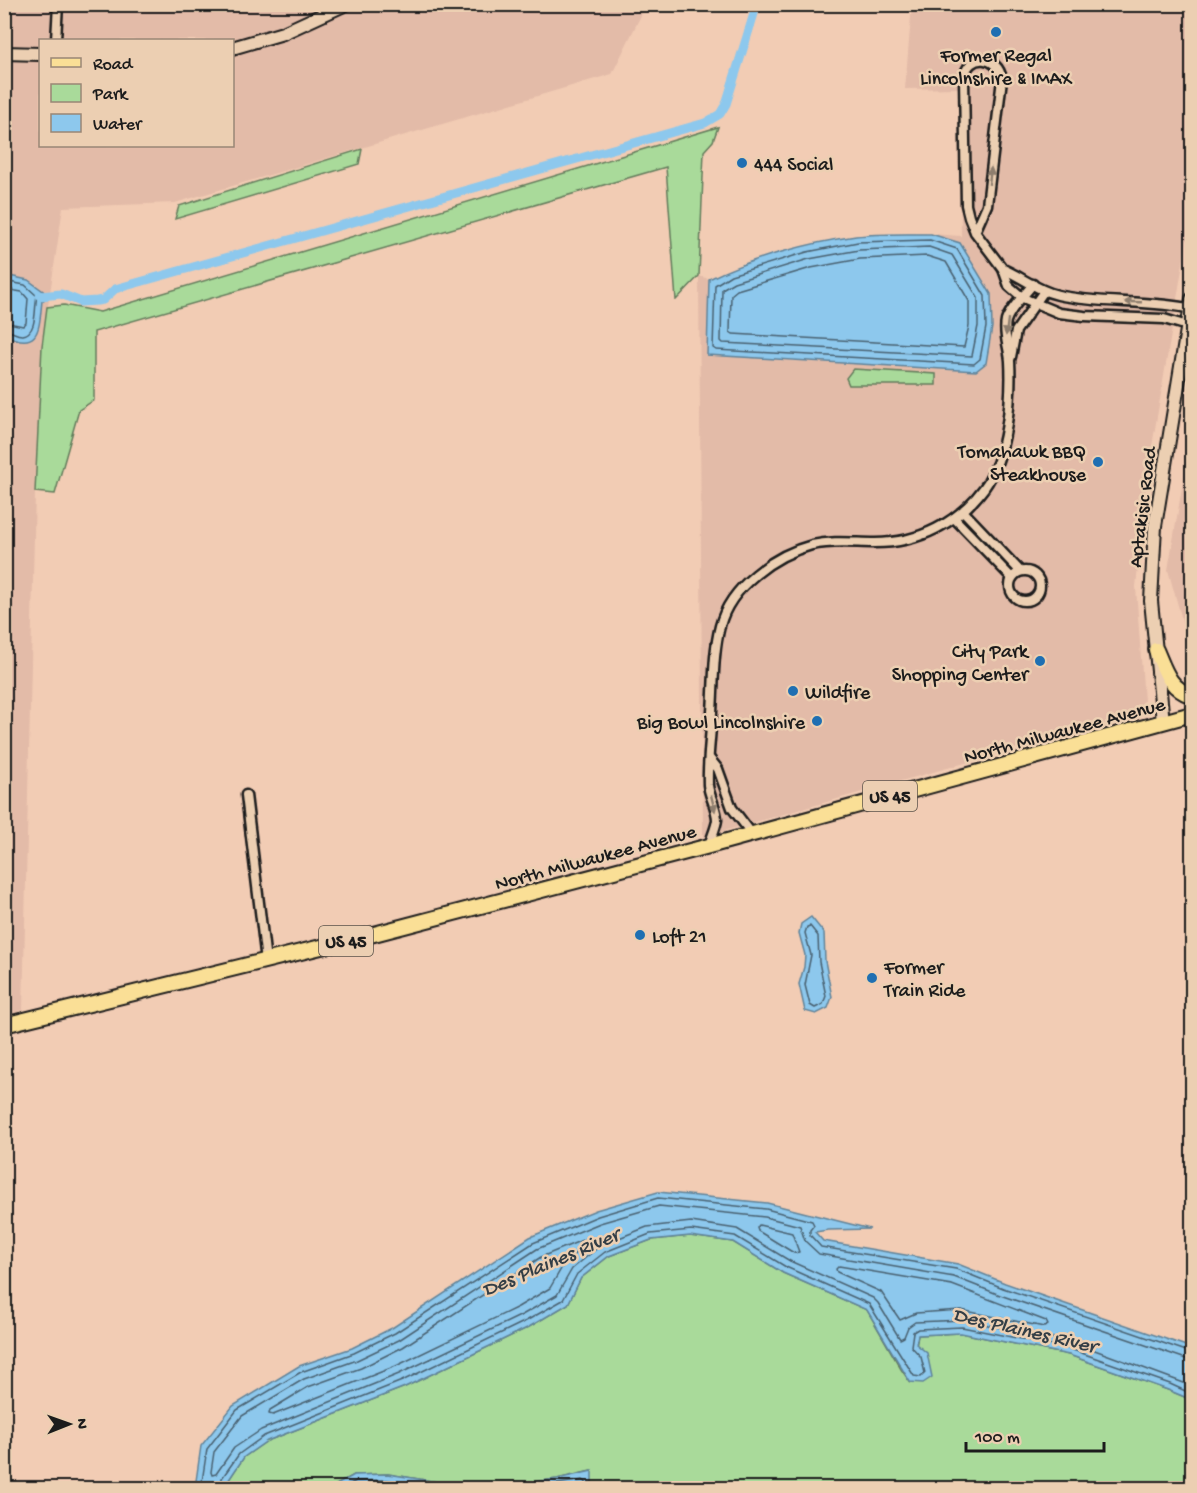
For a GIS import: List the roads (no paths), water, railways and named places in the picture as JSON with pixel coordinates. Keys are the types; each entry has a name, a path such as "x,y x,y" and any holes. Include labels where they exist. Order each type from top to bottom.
{"main road":[{"path":"234,47 283,33 346,4"},
{"path":"4,53 39,54"},
{"name":"Aptakisic Road","path":"1163,722 1151,601 1155,526 1192,305"},
{"path":"1156,650 1171,682 1192,696"},
{"name":"North Milwaukee Avenue","path":"4,1026 266,961 709,846 1192,714"}],"street":[{"path":"56,39 58,4"},
{"path":"975,232 987,206 1002,79 998,67 987,60 969,65 964,78 966,205 975,232 1003,269 1009,286 1023,298 1059,313 1164,319 1190,327"},
{"path":"1003,269 1022,277 1044,291 1088,301 1192,305"},
{"path":"1010,361 1005,333 1007,318 1033,284"},
{"path":"709,846 717,819 708,786 714,659 721,624 733,601 747,583 787,554 813,545 838,542 901,541 927,534 963,511 986,486 999,459 1008,409 1010,361 1016,332 1044,291"},
{"path":"963,511 1020,572"},
{"path":"954,518 1012,578"},
{"path":"1024,570 1034,573 1040,582 1039,592 1032,600 1022,602 1013,597 1009,588 1012,578 1024,570"},
{"path":"710,759 718,769 732,808 752,834"},
{"path":"246,795 266,961"}],"water":[{"path":"931,234 960,243 991,294 992,327 986,363 976,371 707,355 709,279 781,252 838,239 865,235"},
{"path":"5,275 28,280 50,296 42,301 38,328 31,339 17,339 5,335"},
{"path":"811,917 824,933 825,961 832,997 828,1008 816,1014 805,1011 799,984 805,955 799,933 801,924"},
{"name":"Des Plaines River","path":"658,1192 767,1203 870,1229 815,1232 823,1241 958,1264 1005,1283 1192,1348 1192,1400 1069,1355 961,1333 918,1335 916,1344 927,1353 932,1377 923,1383 910,1382 867,1310 783,1273 733,1242 690,1236 651,1240 609,1256 581,1278 568,1304 529,1327 405,1387 267,1441 244,1457 228,1481 227,1488 195,1488 201,1446 233,1406 299,1366 352,1348 392,1328 530,1237 596,1210"},
{"path":"592,1471 592,1488 331,1488 354,1475 388,1474 456,1485 505,1486 557,1479"}],"waterway":[{"path":"40,296 61,294 81,302 103,300 115,289 705,123 720,114 726,104 757,4"}],"place":[{"name":"Former Regal Lincolnshire & IMAX","path":"996,32"},
{"name":"444 Social","path":"742,163"},
{"name":"Tomahawk BBQ Steakhouse","path":"1098,462"},
{"name":"City Park Shopping Center","path":"1040,661"},
{"name":"Wildfire","path":"793,691"},
{"name":"Big Bowl Lincolnshire","path":"817,721"},
{"name":"Loft 21","path":"640,935"},
{"name":"Former Train Ride","path":"872,978"}]}
